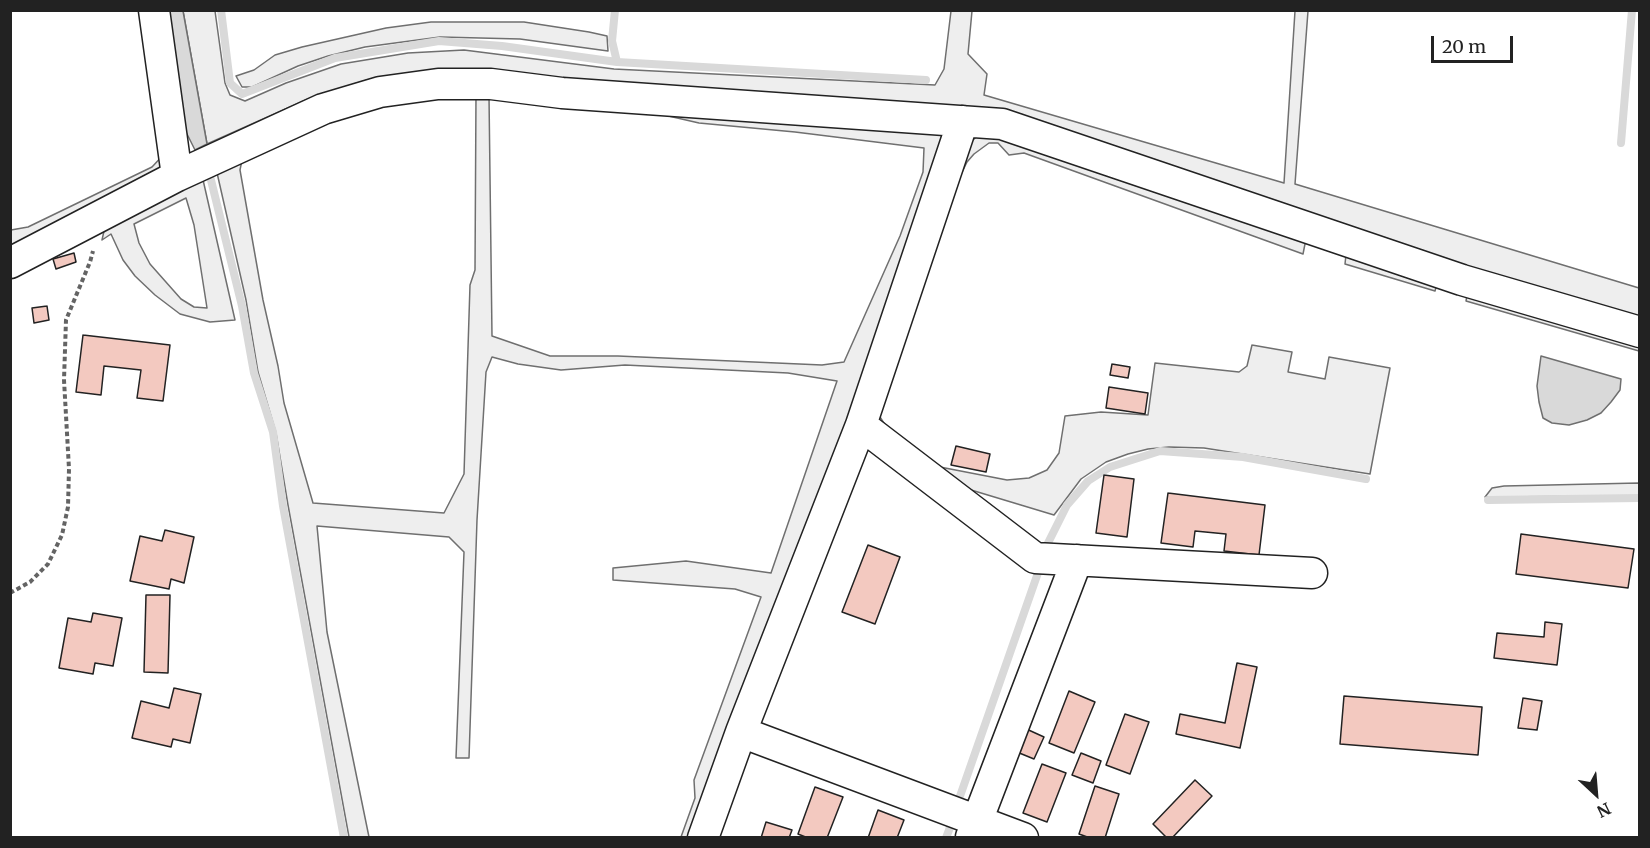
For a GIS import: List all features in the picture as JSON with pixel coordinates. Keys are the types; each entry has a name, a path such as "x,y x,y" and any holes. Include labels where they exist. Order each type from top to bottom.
{"street":[{"path":"154,10 177,176"},
{"path":"10,263 177,176 323,109 380,92 438,84 491,84 562,93 1002,124 1462,280 1640,332"},
{"path":"703,837 741,732 861,425 963,121"},
{"path":"861,425 1035,558 1312,573"},
{"path":"974,829 1077,560"},
{"path":"741,732 974,829 1023,837"}],"path":[{"path":"10,593 30,582 48,564 62,535 68,507 69,469 64,380 66,320 90,262 101,215"}],"shaded area":[{"path":"167,11 183,11 207,144 195,150 184,128"},
{"path":"183,11 215,11 225,83 230,95 245,101 286,83 341,64 408,53 464,50 614,69 935,85 944,69 951,11 972,11 968,54 987,74 984,95 1284,183 1295,11 1308,11 1295,184 1639,288 1639,319 1003,118 367,80 308,99 207,144"},
{"path":"431,22 524,22 589,32 607,36 608,51 520,39 440,37 365,47 328,56 298,66 252,87 242,87 236,76 254,70 275,55 302,47 386,28"},
{"path":"476,94 489,96 492,336 550,356 618,356 822,365 844,362 900,236 923,172 924,148 699,123 625,106 942,131 944,155 934,187 693,837 681,837 695,798 694,780 761,597 735,589 613,580 613,568 686,561 771,573 837,381 788,373 625,365 561,370 518,364 492,357 486,372 477,520 469,758 456,758 464,552 449,537 317,526 327,632 369,837 349,837 276,433 258,372 246,300 215,164 243,155 240,170 263,300 284,403 313,503 444,513 464,474 470,285 475,270"},
{"path":"991,132 1018,138 1307,234 1303,254 1024,153 1009,155 998,143 989,143 967,162 950,197 879,401 880,417 892,436 927,457 918,459 876,429 871,419 870,407 946,189 968,144 980,134"},
{"path":"166,152 167,167 11,246 11,230 28,227 152,167"},
{"path":"201,171 235,320 210,322 180,314 135,276 123,260 111,234 102,240 106,222","holes":["186,198 194,225 207,308 194,307 181,299 150,264 139,243 134,224"]},
{"path":"1347,245 1438,280 1435,291 1345,264"},
{"path":"1468,290 1639,338 1639,351 1466,301"},
{"path":"1252,345 1292,352 1288,372 1325,379 1329,357 1390,368 1370,474 1204,448 1148,449 1106,462 1081,479 1054,515 938,480 940,467 1007,480 1029,478 1047,470 1059,453 1065,416 1101,412 1148,415 1155,363 1239,372 1247,366"},
{"path":"1541,356 1621,379 1620,390 1601,413 1587,420 1569,425 1552,423 1543,418 1539,402 1537,386"},
{"path":"1639,483 1639,496 1485,497 1492,488 1504,486"}],"building":[{"path":"74,253 76,262 56,269 53,259"},
{"path":"47,306 49,320 34,323 32,308"},
{"path":"83,335 170,345 163,401 137,398 141,370 104,366 101,395 76,392"},
{"path":"1112,364 1130,367 1128,378 1110,375"},
{"path":"1109,387 1148,393 1145,414 1106,408"},
{"path":"956,446 990,454 986,472 951,465"},
{"path":"1104,475 1134,479 1127,537 1096,533"},
{"path":"1168,493 1265,505 1259,555 1224,551 1226,534 1195,531 1193,547 1161,543"},
{"path":"165,530 194,537 184,583 171,579 169,589 130,581 140,536 162,541"},
{"path":"1521,534 1634,549 1628,588 1516,574"},
{"path":"868,545 900,557 875,624 842,612"},
{"path":"146,595 170,595 168,673 144,672"},
{"path":"93,613 122,618 113,666 95,663 93,674 59,668 68,618 91,622"},
{"path":"1545,622 1562,624 1557,665 1494,658 1497,633 1544,637"},
{"path":"1237,663 1257,667 1240,748 1176,734 1180,714 1225,723"},
{"path":"174,688 201,694 190,743 173,739 171,747 132,738 141,701 169,708"},
{"path":"1069,691 1095,702 1074,753 1049,743"},
{"path":"1344,696 1482,707 1478,755 1340,744"},
{"path":"1523,698 1542,701 1537,730 1518,728"},
{"path":"1125,714 1149,722 1130,774 1106,765"},
{"path":"1022,727 1044,737 1034,759 1012,750"},
{"path":"1081,753 1101,761 1093,783 1072,775"},
{"path":"1042,764 1066,773 1047,822 1023,813"},
{"path":"1195,780 1212,796 1172,838 1167,838 1153,824"},
{"path":"1095,786 1119,794 1105,838 1090,838 1079,834"},
{"path":"815,787 843,797 827,838 808,838 798,834"},
{"path":"878,810 904,820 897,838 868,838"},
{"path":"766,822 792,830 789,838 761,838"}],"waterway":[{"path":"221,10 230,83 242,94 335,58 439,41 502,46 617,62 926,80"},
{"path":"615,10 612,41 617,62"},
{"path":"1621,143 1632,10"},
{"path":"210,176 242,306 254,373 273,432 283,506 344,838"},
{"path":"1045,549 1067,505 1088,481 1110,467 1160,451 1243,457 1366,479"},
{"path":"1488,500 1640,498"},
{"path":"959,799 1040,567"},
{"path":"946,838 952,822"}]}
